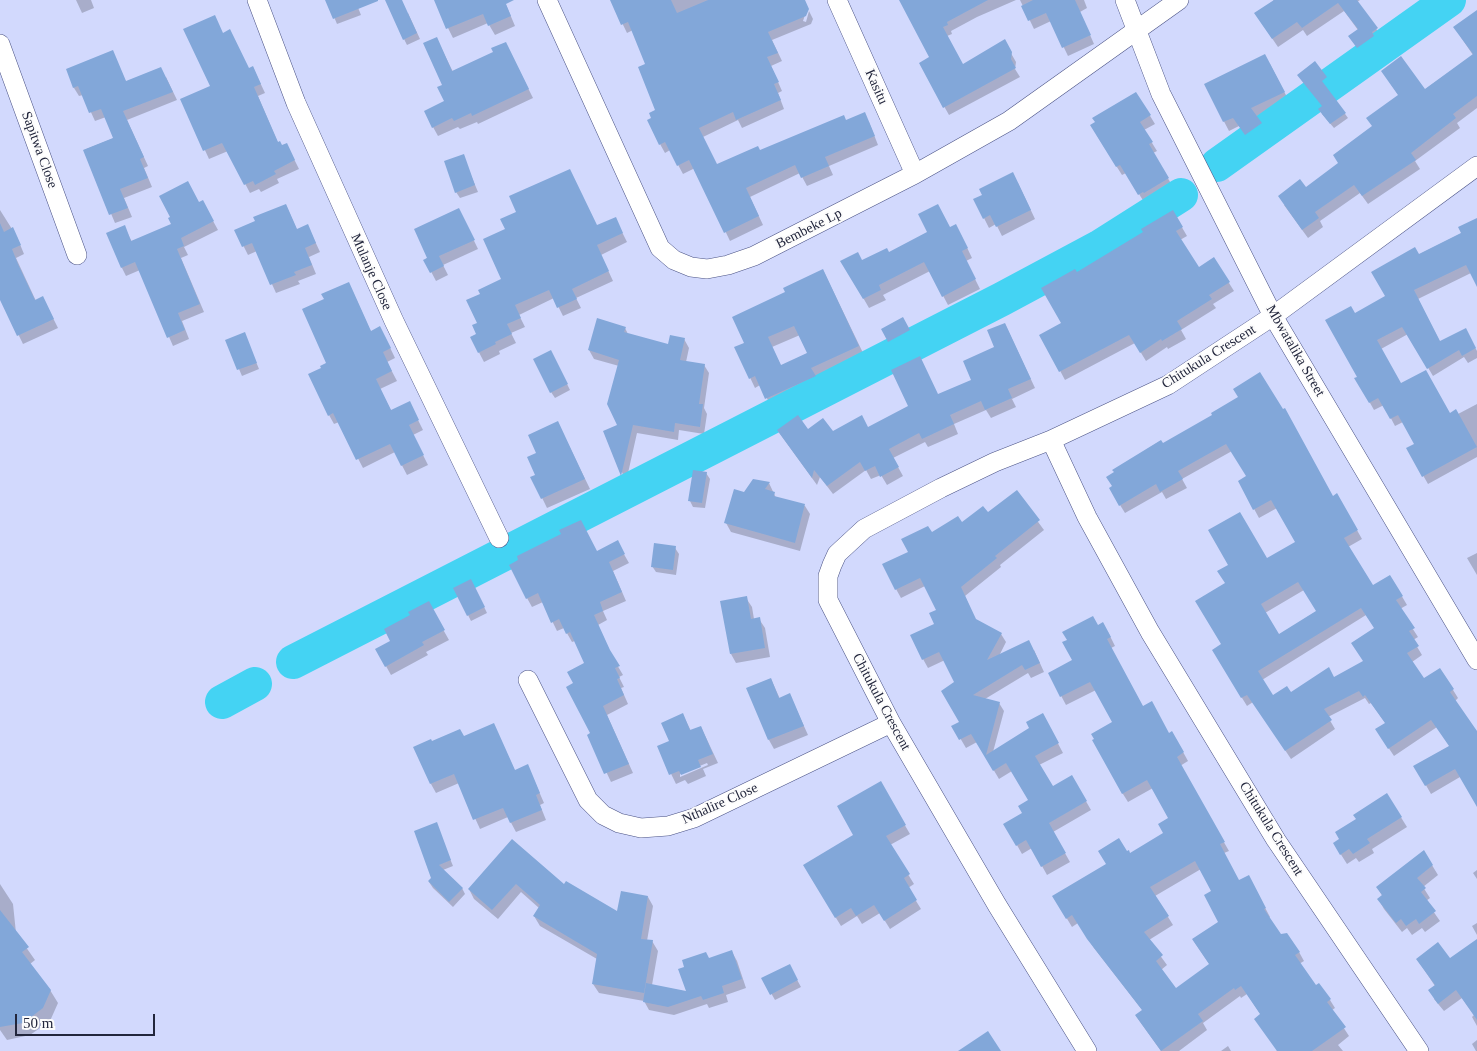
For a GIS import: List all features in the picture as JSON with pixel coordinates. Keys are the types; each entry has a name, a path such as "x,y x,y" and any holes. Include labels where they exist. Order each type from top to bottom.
{"street":[{"name":"Mulanje Close","path":"257,0 296,103 390,312 499,538"},
{"name":"Bembeke Lp","path":"547,0 660,248 674,260 692,267 707,269 746,259 915,174 1009,121 1178,0"},
{"name":"Kasitu","path":"837,0 915,174"},
{"name":"Mbwatalika Street","path":"1125,0 1161,94 1274,316 1477,660"},
{"name":"Sapitwa Close","path":"0,44 77,255"},
{"name":"Chitukula Crescent","path":"1087,1051 997,905 891,723 828,600 828,576 837,554 864,529 907,506 995,462 1051,440 1168,385 1274,316 1477,166"},
{"name":"Chitukula Crescent","path":"1051,440 1087,517 1150,632 1276,840 1419,1051"},
{"name":"Nthalire Close","path":"528,680 588,800 603,815 619,823 641,828 668,826 694,818 891,723"}],"building":[{"path":"325,0 378,0 378,1 333,19"},
{"path":"385,0 402,0 417,33 403,40"},
{"path":"434,0 514,0 506,4 511,16 488,26 483,14 446,29"},
{"path":"610,0 671,0 677,13 708,0 805,0 809,9 806,16 768,32 778,53 767,57 779,82 774,84 781,100 736,120 733,112 699,128 717,164 758,146 760,150 844,115 846,120 865,112 875,136 825,157 829,166 801,178 795,165 746,188 759,216 724,233 689,160 677,166 665,142 659,145 647,120 651,118 649,113 655,110 638,67 645,64 628,22 621,25"},
{"path":"899,0 988,0 947,22 948,25 943,27 963,64 1005,39 1012,52 1011,59 1016,68 943,108 919,63 929,57"},
{"path":"1033,0 1075,0 1091,35 1062,48 1046,13 1028,21 1021,6"},
{"path":"1274,0 1357,0 1378,28 1372,32 1374,36 1357,48 1348,36 1358,29 1338,3 1302,28 1297,22 1272,39 1254,13"},
{"path":"1477,10 1477,96 1453,114 1456,118 1411,153 1416,160 1362,196 1354,185 1315,212 1319,218 1302,230 1278,196 1300,179 1306,187 1338,163 1333,155 1372,126 1366,118 1398,95 1381,71 1401,56 1425,89 1473,54 1453,27"},
{"path":"215,15 223,33 230,29 249,68 253,66 261,84 254,87 278,142 280,141 282,145 287,143 295,160 274,171 276,174 255,185 253,181 244,185 222,143 203,151 180,99 210,86 183,29"},
{"path":"437,37 452,71 493,52 491,48 506,42 529,89 472,116 471,113 454,121 452,118 432,128 424,111 444,101 437,87 442,85 423,43"},
{"path":"113,50 126,81 161,67 173,92 123,111 144,157 140,159 148,178 120,189 128,208 109,215 83,150 113,138 101,109 89,113 78,86 73,88 66,69"},
{"path":"1265,54 1285,92 1251,108 1262,123 1245,135 1233,118 1223,122 1204,84"},
{"path":"1315,61 1327,77 1322,81 1346,113 1330,124 1318,109 1322,106 1297,75"},
{"path":"1136,92 1151,115 1140,122 1153,142 1149,144 1169,178 1138,195 1120,165 1116,167 1090,125 1095,122 1092,118"},
{"path":"464,154 475,185 455,193 444,161"},
{"path":"570,169 597,225 616,217 623,233 597,245 609,271 572,289 577,299 557,308 549,290 515,305 521,318 507,324 512,334 478,353 470,337 476,334 472,325 477,323 466,300 480,294 478,290 501,279 483,239 505,229 500,219 516,212 509,196"},
{"path":"1013,172 1031,210 996,227 990,215 983,219 973,199 982,195 979,189"},
{"path":"188,181 199,202 203,200 214,221 181,238 184,246 177,249 200,304 178,313 185,330 167,338 135,262 121,268 106,233 125,225 131,241 171,224 168,218 170,217 159,196"},
{"path":"286,204 297,229 308,224 316,243 305,248 312,265 294,272 296,275 270,285 252,243 242,247 234,230 255,221 253,217"},
{"path":"938,204 950,227 956,224 968,248 962,251 976,279 942,297 924,262 879,285 881,290 863,299 840,261 858,252 862,260 887,248 889,252 927,232 918,214"},
{"path":"459,208 475,240 439,256 444,266 430,273 423,260 427,258 414,229"},
{"path":"1173,210 1183,227 1176,231 1199,267 1214,257 1230,282 1209,295 1212,299 1177,321 1182,329 1162,341 1161,339 1140,353 1129,335 1059,372 1039,335 1061,323 1041,288 1075,269 1077,272 1143,232 1141,229"},
{"path":"1477,218 1477,287 1466,265 1414,290 1440,341 1466,328 1476,348 1462,356 1459,350 1427,369 1402,327 1377,340 1401,383 1426,370 1450,413 1456,409 1477,447 1422,477 1406,448 1414,444 1398,415 1390,419 1378,398 1369,403 1354,378 1357,377 1325,320 1351,306 1355,313 1385,296 1371,272 1415,247 1419,254 1461,233 1458,227"},
{"path":"0,223 4,232 13,227 21,245 12,249 18,264 35,300 43,296 54,319 17,336 0,300"},
{"path":"823,269 859,346 811,368 816,376 765,399 755,376 749,379 734,347 744,343 732,317 785,292 783,288","holes":["794,326 807,353 781,365 768,337"]},
{"path":"349,282 371,331 380,326 391,348 383,352 392,371 376,379 391,410 410,401 419,420 409,425 424,455 401,466 390,444 356,460 333,413 328,416 308,374 321,368 320,366 326,363 302,309 324,299 321,294"},
{"path":"903,317 910,330 888,342 881,329"},
{"path":"597,318 626,327 624,332 668,344 670,335 685,338 680,360 705,364 699,404 703,404 700,427 675,423 674,432 633,425 621,476 603,431 617,425 607,404 619,360 588,350"},
{"path":"1005,323 1031,379 1008,389 1012,398 985,410 981,401 950,415 954,424 922,439 919,433 889,449 899,467 880,477 875,466 865,471 860,462 827,486 814,470 812,478 777,430 798,415 808,429 823,418 833,431 862,415 868,427 908,406 891,370 920,356 938,394 971,380 963,361 994,347 987,330"},
{"path":"245,332 257,363 237,370 225,340"},
{"path":"551,350 568,384 550,393 533,359"},
{"path":"1260,372 1283,409 1285,408 1333,496 1337,493 1358,530 1344,538 1373,585 1390,575 1403,596 1396,600 1415,628 1409,631 1419,646 1407,653 1424,678 1440,668 1454,689 1450,692 1477,731 1477,807 1455,769 1425,786 1413,766 1449,746 1431,720 1388,749 1375,729 1385,723 1365,695 1363,697 1359,691 1324,709 1332,720 1285,751 1247,695 1241,698 1212,650 1221,644 1195,601 1225,583 1217,571 1228,565 1208,530 1240,512 1267,558 1295,542 1271,500 1253,510 1238,481 1246,476 1226,444 1178,471 1183,479 1160,492 1156,484 1119,506 1109,488 1112,486 1106,477 1114,472 1112,470 1161,440 1163,443 1212,415 1211,413 1238,397 1233,389","holes":["1298,582 1316,611 1279,634 1261,604","1361,608 1374,628 1351,643 1363,661 1334,677 1329,667 1291,692 1287,686 1273,695 1258,671"]},
{"path":"558,421 585,479 541,499 530,477 535,475 527,457 536,453 528,435"},
{"path":"693,470 707,472 702,503 688,501"},
{"path":"753,479 770,482 765,489 775,492 774,496 805,504 795,543 724,523 734,489 744,492"},
{"path":"1017,490 1040,520 995,556 997,558 961,587 976,619 1002,633 987,660 1029,640 1040,663 1025,670 1022,665 973,695 1000,702 986,755 1029,728 1026,722 1043,713 1059,743 1035,756 1053,786 1072,775 1087,801 1049,823 1066,853 1041,867 1026,840 1016,846 1003,824 1022,813 1018,806 1028,800 1006,763 993,771 971,734 959,740 951,726 959,722 941,691 954,682 939,652 922,660 910,635 934,624 929,613 936,610 920,578 895,590 882,564 908,552 901,539 928,526 932,532 958,516 962,522 983,506 988,512"},
{"path":"581,520 597,551 618,540 625,554 609,562 622,592 600,602 603,611 594,615 610,650 620,666 615,668 620,678 617,679 624,695 603,706 629,764 604,774 587,735 590,733 566,687 573,683 567,672 584,663 570,632 566,634 559,619 551,623 538,593 526,599 509,565 518,560 517,556 561,534 559,530"},
{"path":"654,543 676,546 673,570 651,567"},
{"path":"471,579 485,607 467,616 453,588"},
{"path":"747,596 751,619 760,617 765,648 730,654 720,601"},
{"path":"429,601 445,630 422,642 424,645 385,667 375,649 390,641 384,629 410,615 408,612"},
{"path":"1093,616 1098,625 1103,622 1111,637 1107,639 1143,706 1152,701 1169,733 1172,731 1184,752 1177,757 1225,842 1220,844 1239,880 1249,875 1266,908 1264,909 1281,934 1287,933 1300,952 1295,955 1316,985 1319,983 1331,999 1327,1002 1346,1027 1312,1051 1277,1051 1254,1019 1260,1014 1241,986 1235,990 1234,988 1198,1014 1203,1021 1161,1051 1135,1015 1142,1010 1087,939 1072,915 1066,919 1052,896 1106,864 1098,851 1119,838 1130,853 1163,833 1158,824 1168,818 1147,780 1122,794 1092,740 1094,739 1091,734 1112,722 1090,682 1060,697 1048,673 1072,660 1062,642 1067,640 1062,632","holes":["1195,861 1211,891 1204,895 1218,922 1192,939 1209,964 1176,988 1156,961 1163,955 1144,932 1169,916 1150,887"]},
{"path":"771,678 779,698 790,693 804,726 768,740 746,688"},
{"path":"683,713 690,730 701,726 713,754 698,760 701,767 681,775 679,771 669,775 657,746 669,741 661,723"},
{"path":"494,723 515,770 528,764 540,793 536,795 542,810 510,823 503,808 473,820 454,774 430,784 413,747 460,729 464,736"},
{"path":"881,781 906,825 886,836 910,874 904,878 917,900 884,921 874,905 856,916 851,908 835,918 803,865 853,835 837,806"},
{"path":"1387,793 1402,817 1367,839 1370,843 1353,854 1349,849 1340,855 1333,843 1339,839 1335,832 1356,819 1353,815"},
{"path":"437,822 451,860 439,865 463,888 449,902 428,881 431,878 414,831"},
{"path":"512,839 564,884 566,881 617,911 621,891 648,896 641,939 653,940 644,993 592,984 597,954 533,916 540,905 516,884 492,910 468,889"},
{"path":"1424,850 1433,865 1417,878 1426,888 1421,892 1436,911 1419,924 1416,919 1406,926 1401,919 1396,923 1377,899 1382,895 1376,887"},
{"path":"0,910 29,947 22,952 51,990 43,1008 23,1023 0,1027"},
{"path":"1477,939 1477,1020 1456,990 1438,1004 1428,990 1435,985 1416,959 1438,942 1450,958"},
{"path":"732,950 742,979 722,986 724,993 703,1000 701,996 668,1007 643,1002 646,983 686,991 678,969 684,967 682,960 706,952 709,958"},
{"path":"790,964 798,980 770,995 761,978"},
{"path":"988,1031 1001,1051 958,1051"}],"waterway":[{"path":"1217,165 1449,0"},
{"path":"293,662 1002,299 1099,247 1181,195"},
{"path":"222,702 255,684"}]}
